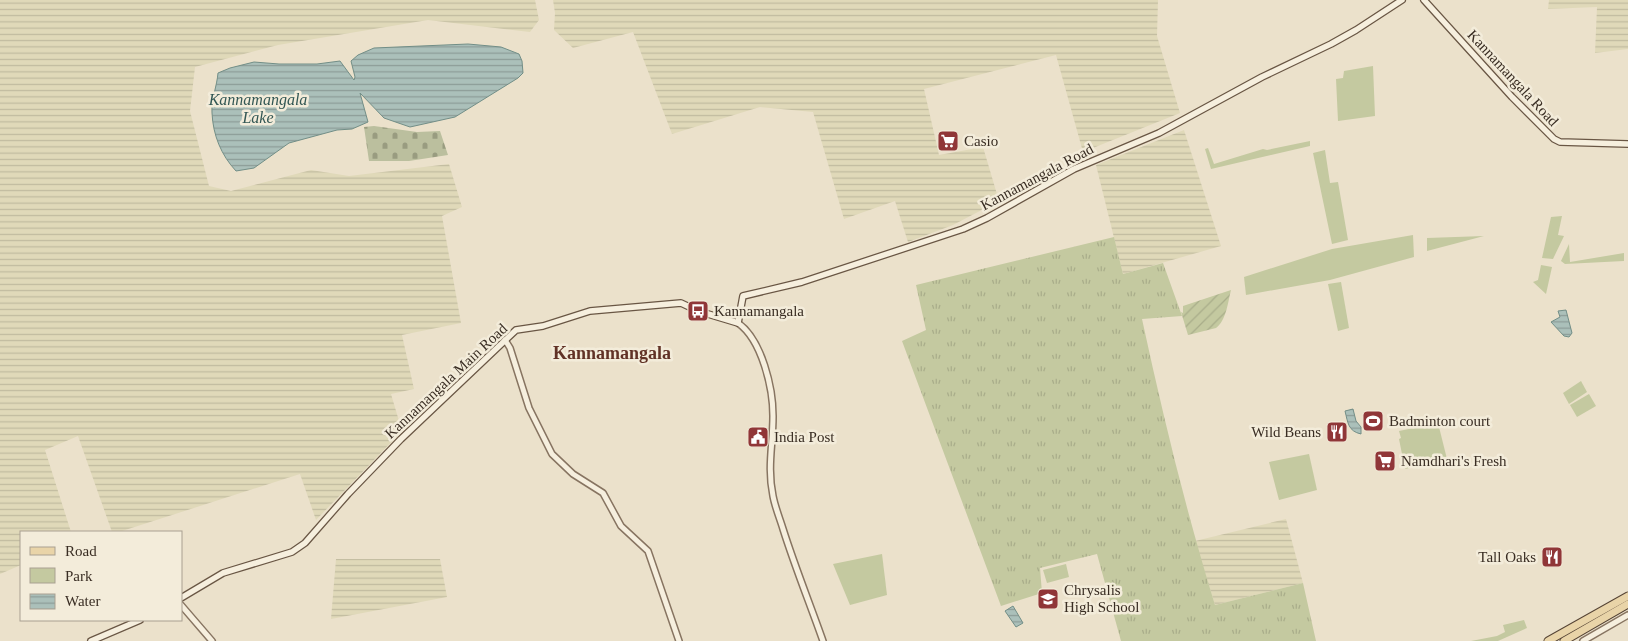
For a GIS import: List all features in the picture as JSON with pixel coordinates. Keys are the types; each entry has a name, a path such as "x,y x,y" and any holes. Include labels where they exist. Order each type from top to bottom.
{"main road":[{"name":"Kannamangala Road","path":"738,323 744,296 802,282 963,229 987,218 1074,169 1159,133 1262,77 1331,44 1402,0"},
{"name":"Kannamangala Road","path":"1424,0 1517,102 1554,139 1560,142 1628,144"},
{"name":"Kannamangala Main Road","path":"182,597 223,573 292,552 305,543 348,494 401,439 516,330 543,326 590,311 681,303 698,311 738,323"},
{"path":"1564,641 1571,632 1628,596"},
{"path":"1548,641 1628,604"},
{"path":"91,641 138,621"}],"street":[{"path":"738,323 744,327 758,349 769,380 773,416 769,466 773,497 788,546 823,641"},
{"path":"505,340 510,348 529,408 552,454 573,474 603,493 621,526 648,551 679,641"},
{"path":"182,606 212,641"},
{"path":"1583,641 1628,616"}],"shaded area":[{"path":"0,0 535,0 539,20 530,32 428,20 278,45 195,67 190,111 209,186 231,191 311,170 349,176 449,164 462,207 442,216 461,323 402,335 414,389 391,394 402,431 316,520 300,474 122,531 112,531 78,436 45,450 71,531 20,531 20,565 0,574"},
{"path":"553,0 1158,0 1157,36 1180,113 1083,152 1056,55 924,89 939,155 983,147 999,201 953,225 908,242 895,201 844,219 813,112 760,107 672,134 633,32 573,48 554,30 555,13"},
{"path":"1549,0 1628,0 1628,49 1595,53 1597,7 1548,9"},
{"path":"1184,130 1221,246 1123,274 1096,165"},
{"path":"1286,519 1303,583 1215,605 1195,541"},
{"path":"336,559 440,559 447,597 331,619"}],"green space":[{"path":"1373,66 1375,116 1338,121 1336,79 1343,78 1344,71"},
{"path":"374,126 417,132 440,131 448,155 409,161 369,161 364,127"},
{"path":"1310,141 1310,146 1211,169 1205,149 1208,148 1214,164 1263,149 1267,150"},
{"path":"1325,150 1330,183 1338,182 1348,240 1332,244 1313,153"},
{"path":"1562,216 1558,235 1564,236 1553,259 1542,258 1551,217"},
{"path":"1413,235 1414,257 1330,280 1246,295 1244,277 1332,249"},
{"path":"1484,236 1427,251 1427,238"},
{"path":"1114,237 1123,274 1163,263 1182,316 1142,319 1175,463 1215,605 1303,583 1316,641 1121,641 1097,554 1040,568 1042,593 1001,606 902,341 926,330 916,285"},
{"path":"1569,244 1570,262 1624,253 1624,261 1565,264 1561,261"},
{"path":"1541,265 1552,267 1546,294 1533,282 1538,280"},
{"path":"1341,282 1349,328 1338,331 1328,284"},
{"path":"1231,290 1226,311 1219,325 1216,328 1188,335 1181,312 1183,313 1183,306"},
{"path":"1581,381 1587,392 1569,404 1563,393"},
{"path":"1589,394 1596,406 1577,417 1570,405"},
{"name":"Badminton court","path":"1379,413 1382,426 1368,430 1364,416"},
{"path":"1438,423 1447,459 1405,469 1399,431"},
{"path":"1309,454 1317,490 1279,500 1269,462"},
{"path":"882,554 887,595 850,605 833,564"},
{"path":"1066,564 1069,577 1047,583 1043,570"},
{"path":"1524,620 1527,628 1498,641 1471,641 1497,636 1505,632 1503,625"}],"water":[{"name":"Kannamangala Lake","path":"468,44 501,47 519,54 523,73 455,117 410,127 384,118 360,93 368,122 352,129 337,130 289,143 254,168 236,171 226,158 216,137 212,103 218,73 230,68 254,62 317,64 340,61 354,80 351,61 358,55 374,48"},
{"path":"1566,310 1572,333 1569,337 1564,336 1551,322 1560,317 1558,311"},
{"path":"1353,409 1356,421 1361,427 1361,434 1353,431 1348,423 1345,411"},
{"path":"1013,606 1023,623 1016,627 1005,611"}],"place":[{"name":"Casio","path":"948,141"},
{"name":"Kannamangala","path":"698,311"},
{"name":"Badminton court","path":"1373,421"},
{"name":"Wild Beans","path":"1337,432"},
{"name":"India Post","path":"758,437"},
{"name":"Namdhari's Fresh","path":"1385,461"},
{"name":"Tall Oaks","path":"1552,557"},
{"name":"Chrysalis High School","path":"1048,599"}],"district":[{"name":"Kannamangala","path":"612,353"}]}
